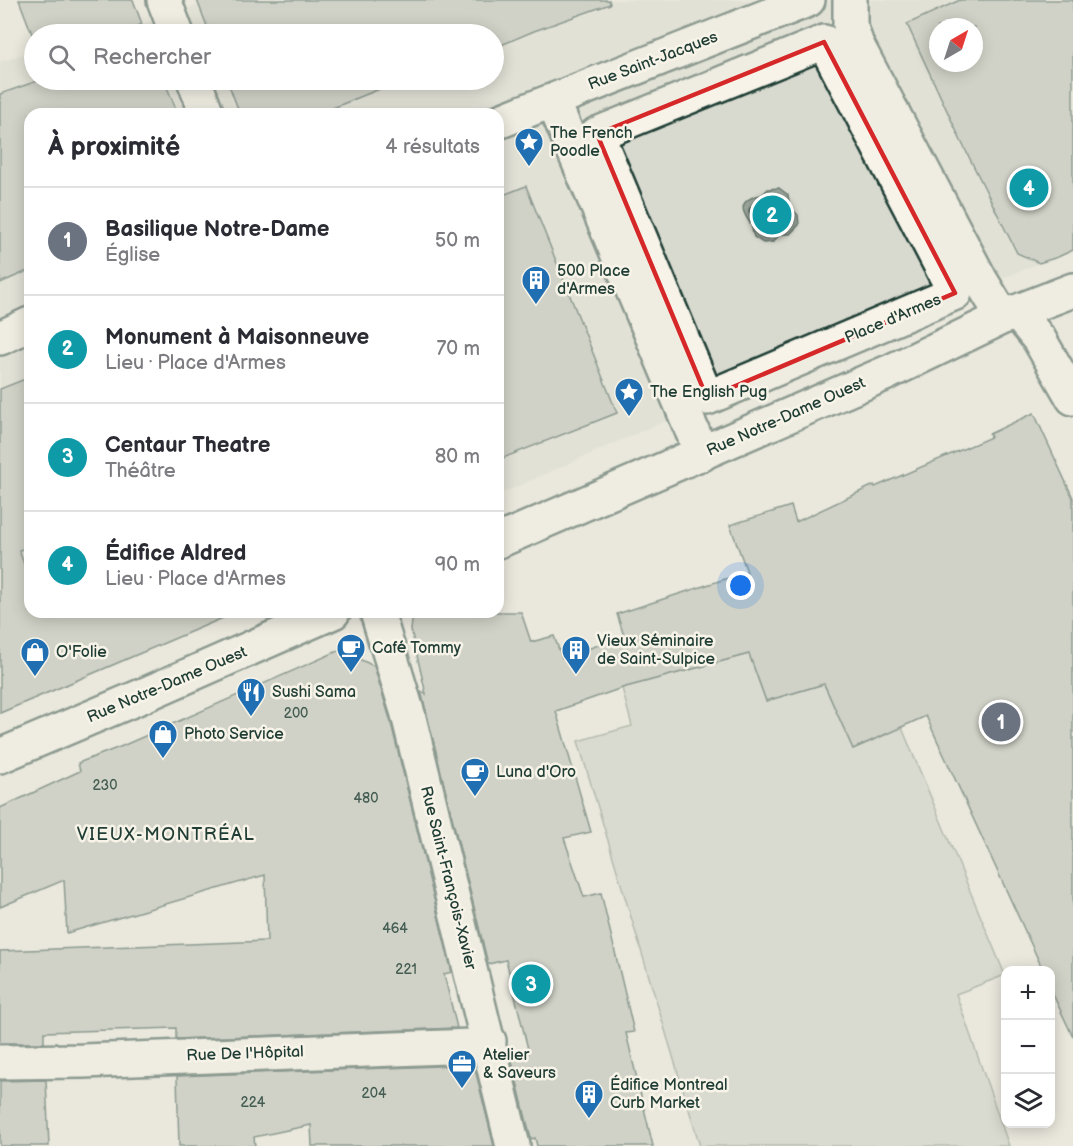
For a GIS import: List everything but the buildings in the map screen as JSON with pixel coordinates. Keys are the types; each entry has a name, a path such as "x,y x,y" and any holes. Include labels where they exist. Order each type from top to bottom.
{"street":[{"path":"164,0 173,24"},
{"name":"Rue Saint-Jacques","path":"504,120 808,0"},
{"path":"850,0 850,25 857,45 980,279 1010,314 1040,339 1073,398"},
{"name":"Place d'Armes","path":"824,42 955,293 707,398 597,134 824,42"},
{"path":"198,90 205,108"},
{"path":"553,101 702,454"},
{"name":"Rue Notre-Dame Ouest","path":"504,538 889,372 1010,314 1073,290"},
{"path":"0,338 24,327"},
{"name":"Rue Notre-Dame Ouest","path":"0,756 319,618"},
{"name":"Rue Saint-François-Xavier","path":"378,618 408,714 513,1146"},
{"name":"Rue De l'Hôpital","path":"0,1062 83,1061 471,1046 489,1041"}],"highlighted area":[{"path":"824,42 955,293 707,398 597,134"}],"shaded area":[{"path":"197,0 1073,0 1073,252 1039,263 644,430 504,492 504,108 24,108 24,618 220,618 0,714 0,62 24,54 24,90 504,90 504,24 144,24 198,5"},
{"name":"Vieux Séminaire de Saint-Sulpice","path":"749,654 766,701 824,684 853,749 902,728 1001,966 1001,977 956,994 1009,1146 700,1146 578,741 632,726 622,688"}],"water":[{"path":"779,188 788,195 790,207 798,215 799,225 790,234 780,234 773,242 763,243 754,237 752,226 743,207 747,201 768,189"}],"place":[{"name":"The French Poodle","path":"529,168"},
{"name":"Édifice Aldred","path":"1029,188"},
{"name":"Monument à Maisonneuve","path":"772,215"},
{"name":"500 Place d'Armes","path":"536,306"},
{"name":"The English Pug","path":"629,418"},
{"name":"Café Tommy","path":"351,674"},
{"name":"Vieux Séminaire de Saint-Sulpice","path":"576,676"},
{"name":"O'Folie","path":"35,678"},
{"name":"Sushi Sama","path":"251,718"},
{"name":"Basilique Notre-Dame","path":"1001,722"},
{"name":"Photo Service","path":"163,760"},
{"name":"Luna d'Oro","path":"475,798"},
{"name":"Centaur Theatre","path":"531,984"},
{"name":"Atelier & Saveurs","path":"462,1090"},
{"name":"Édifice Montreal Curb Market","path":"589,1120"}],"district":[{"name":"VIEUX-MONTRÉAL","path":"166,834"}]}
